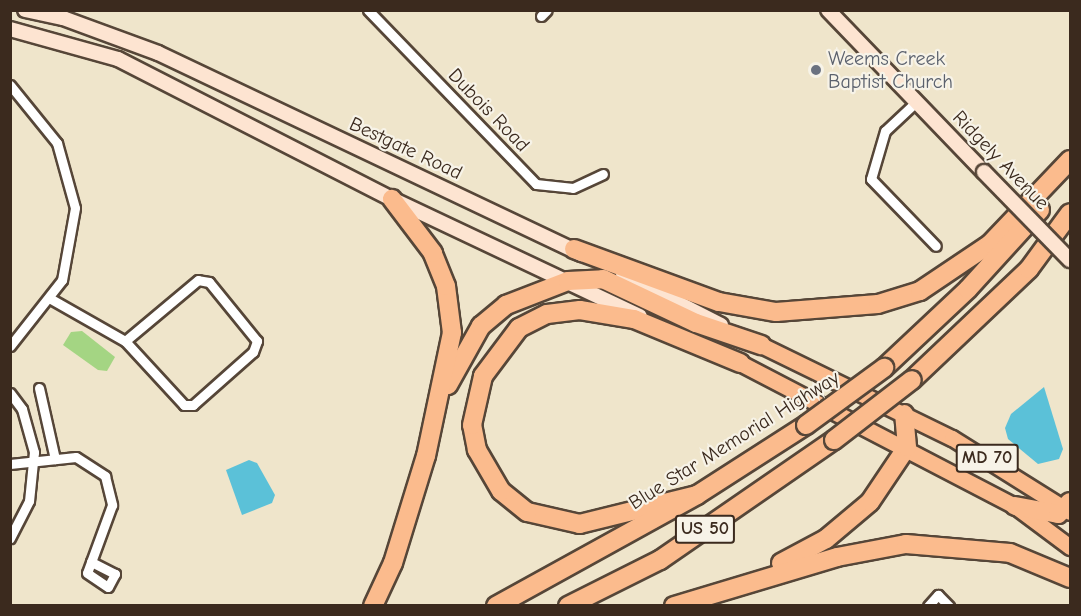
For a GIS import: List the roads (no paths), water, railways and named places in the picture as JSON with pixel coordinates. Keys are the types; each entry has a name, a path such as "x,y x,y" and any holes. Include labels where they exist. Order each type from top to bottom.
{"highway":[{"path":"574,249 708,298 776,312 878,304 920,291 990,244 1071,160"},
{"name":"Blue Star Memorial Highway","path":"496,606 697,495 806,425 884,368 968,289 1071,175"},
{"path":"373,606 396,555 439,402 452,333 446,286 433,253 392,199"},
{"name":"US 50","path":"568,606 660,560 834,440 912,380 1029,269 1071,213"},
{"path":"439,402 481,326 506,305 568,281 603,279 696,323 760,345"},
{"path":"697,495 580,524 527,512 501,490 477,450 472,425 483,376 519,328 547,314 580,310 634,319 740,363"},
{"path":"681,603 826,539 870,502 907,447 904,414"},
{"path":"1015,506 1040,514 1069,508"},
{"path":"681,603 837,556 906,544 1010,553 1071,578"}],"main road":[{"name":"Bestgate Road","path":"25,10 63,18 158,53 574,249 760,345"},
{"name":"Ridgely Avenue","path":"828,10 1071,260"},
{"name":"MD 70","path":"10,29 118,59 392,199 740,363 907,447 1015,506 1071,547"},
{"name":"MD 70","path":"760,345 904,414 1069,508"}],"street":[{"name":"Dubois Road","path":"368,10 536,184 573,188 603,174"},
{"path":"10,85 42,119 71,181 72,244 51,299 10,346"},
{"path":"916,102 885,131 871,179 936,246"},
{"path":"51,299 125,341 174,396 193,405 253,352 257,341 209,282 198,280 125,341"},
{"path":"39,388 55,459"},
{"path":"10,393 22,409 34,461 29,501 10,538"},
{"path":"10,464 76,456 91,463 110,486 112,505 92,562"},
{"path":"927,606 938,595 949,606"}],"water":[{"path":"1044,387 1063,449 1059,459 1038,464 1008,439 1005,428 1011,414"},
{"path":"249,460 257,463 275,495 272,503 242,515 226,470"}],"place":[{"name":"Weems Creek Baptist Church","path":"816,70"}]}
